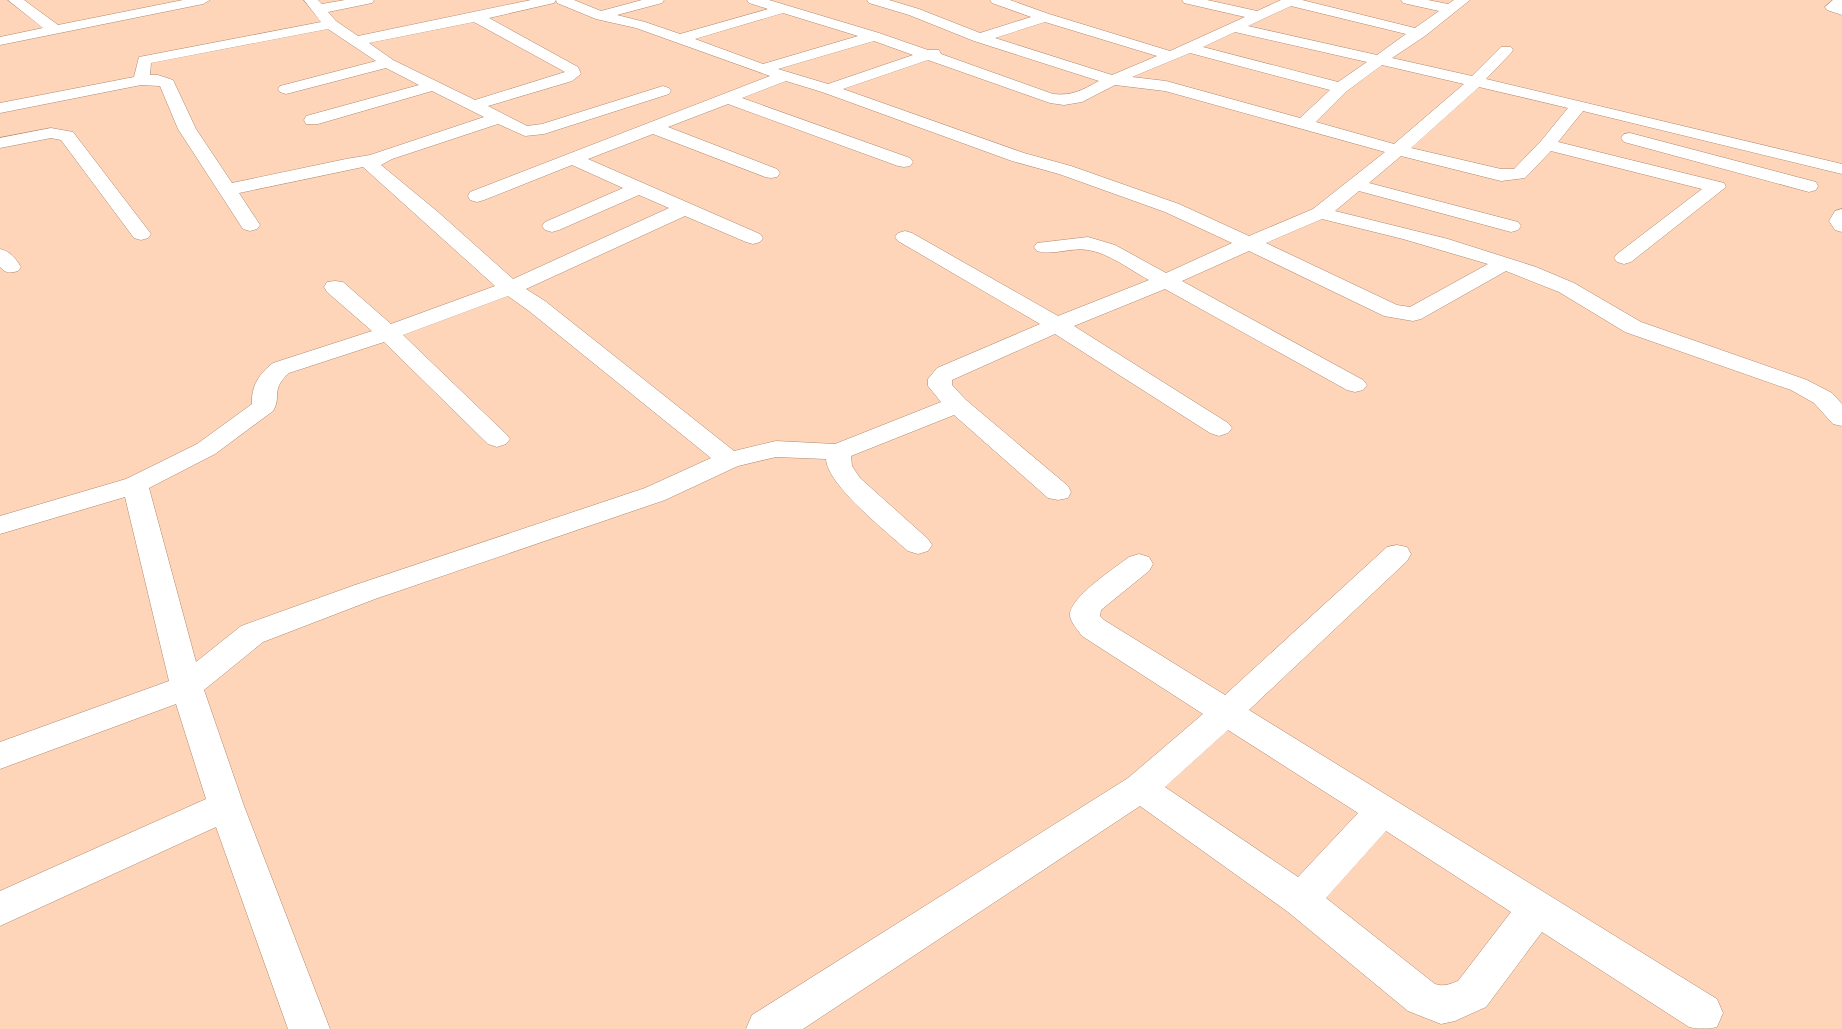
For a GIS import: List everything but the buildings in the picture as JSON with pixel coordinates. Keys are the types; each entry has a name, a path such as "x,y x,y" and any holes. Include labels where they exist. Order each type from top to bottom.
{"street":[{"path":"15,0 55,30"},
{"path":"0,41 180,2 204,0"},
{"path":"316,4 367,0"},
{"path":"356,41 549,0"},
{"path":"562,0 601,16 640,25 717,51 762,69 828,89 1018,157 1065,170 1172,208 1392,311 1413,314 1504,264"},
{"path":"601,16 657,0"},
{"path":"754,0 874,36 1050,98 1064,100 1076,98 1189,48 1256,15 1291,1 1420,33"},
{"path":"874,0 914,12 979,38 1113,80 1166,86 1397,150 1500,175 1510,176 1519,174 1548,145 1579,105"},
{"path":"997,0 1044,17 1169,56"},
{"path":"1189,0 1256,15"},
{"path":"1408,0 1457,4"},
{"path":"1842,0 1832,7 1842,11"},
{"path":"316,4 331,24 388,63 525,131 534,131 663,91"},
{"path":"1304,124 1341,88 1379,59 1420,33 1457,4"},
{"path":"678,39 782,9"},
{"path":"472,106 566,78 573,74 573,70 476,17"},
{"path":"828,89 979,38 1016,28 1044,17"},
{"path":"140,80 144,60 331,24"},
{"path":"1233,27 1579,105 1842,169"},
{"path":"762,69 874,36"},
{"path":"1189,48 1341,88"},
{"path":"1058,492 957,405 940,386 940,379 945,373 1165,281 1320,213 1356,185 1475,82 1506,50"},
{"path":"286,89 388,63"},
{"path":"477,196 785,76"},
{"path":"0,108 140,80 158,80 167,83 187,129 250,225"},
{"path":"312,120 432,86"},
{"path":"729,99 904,162"},
{"path":"228,190 346,164 374,160 499,118"},
{"path":"654,128 771,173"},
{"path":"0,142 51,133 67,136 140,234"},
{"path":"1630,138 1809,186"},
{"path":"1548,145 1717,187"},
{"path":"1624,258 1717,187 1758,148"},
{"path":"572,159 753,238"},
{"path":"374,160 371,166 375,170 430,216 510,288 537,306 729,460"},
{"path":"1356,185 1511,226"},
{"path":"552,226 637,189"},
{"path":"0,524 135,485 206,449 264,406 262,390 268,378 280,368 388,334 510,288 684,209"},
{"path":"1320,213 1402,232 1504,264 1558,284 1618,321 1799,384 1823,398 1842,419"},
{"path":"1842,215 1839,221 1842,226"},
{"path":"905,237 1057,325 1220,428"},
{"path":"1044,247 1078,243 1096,245 1355,385"},
{"path":"336,287 498,439"},
{"path":"0,756 186,687 252,634 365,592 655,494 729,460 776,449 838,452 957,405"},
{"path":"838,452 839,466 851,484 918,545"},
{"path":"135,485 186,687 226,806 309,1029"},
{"path":"767,1029 1140,788 1227,712 1397,554"},
{"path":"1139,564 1089,604 1085,612 1085,618 1093,628 1703,1013"},
{"path":"1140,788 1301,900 1422,998 1440,1006 1455,1002 1472,994 1537,908"},
{"path":"0,909 226,806"},
{"path":"1301,900 1382,810"}]}
